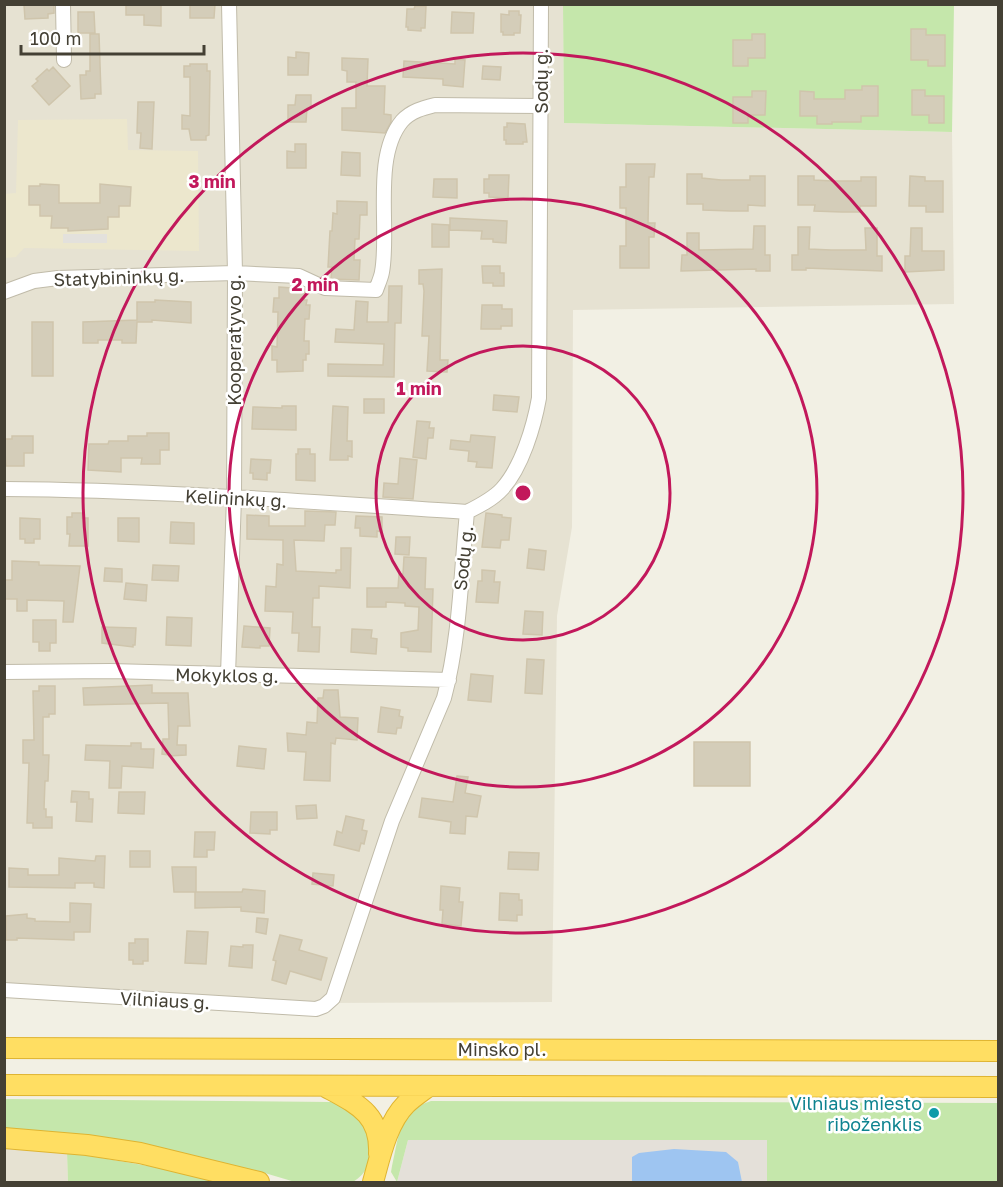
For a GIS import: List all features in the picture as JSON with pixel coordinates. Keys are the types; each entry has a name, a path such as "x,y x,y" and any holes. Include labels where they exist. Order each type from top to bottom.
{"highway":[{"name":"Minsko pl.","path":"4,1048 999,1051"},
{"name":"Minsko pl.","path":"4,1085 999,1087"},
{"path":"325,1086 359,1105 369,1115 378,1131 379,1160"},
{"path":"373,1182 379,1160 398,1114 407,1103 429,1086"},
{"path":"4,1138 87,1145 140,1154 259,1182"}],"street":[{"path":"63,4 64,60"},
{"name":"Kooperatyvo g.","path":"228,675 234,497 235,273 229,4"},
{"name":"Sodų g.","path":"324,1006 336,992 392,821 444,698 449,680 467,512 502,489 513,473 524,450 537,407 542,106 541,4"},
{"name":"Statybininkų g.","path":"4,292 33,281 58,278 235,273 299,276 325,288 376,290 382,273 383,195 387,160 392,140 402,121 411,113 435,105 542,106"},
{"name":"Kelininkų g.","path":"4,489 71,489 234,497 467,512"},
{"name":"Mokyklos g.","path":"4,672 110,671 449,680"},
{"name":"Vilniaus g.","path":"4,990 316,1009 324,1006"}],"shaded area":[{"path":"4,5 563,5 564,123 952,132 954,304 573,310 572,527 557,616 552,1002 314,1003 5,987"},
{"path":"127,119 128,150 198,151 199,251 24,248 16,257 5,258 4,194 16,193 18,120"},
{"path":"63,234 107,234 107,243 63,243"},
{"path":"408,1140 768,1140 767,1182 397,1182"},
{"path":"5,1149 67,1152 68,1182 5,1182"}],"green space":[{"path":"563,5 954,5 952,132 564,123"},
{"path":"4,1099 331,1102 351,1109 361,1116 370,1134 372,1152 366,1169 353,1182 295,1182 258,1171 144,1146 5,1130"},
{"path":"431,1101 998,1103 998,1182 767,1182 767,1140 408,1140 397,1182 391,1172 402,1126 412,1111"},
{"path":"67,1152 201,1175 212,1182 68,1182"}],"water":[{"path":"674,1149 726,1152 738,1162 742,1182 632,1182 632,1157 639,1153"}],"building":[{"path":"54,4 54,13 48,14 48,18 25,19 24,5"},
{"path":"126,4 161,4 161,26 144,25 144,15 126,15"},
{"path":"190,4 215,4 214,18 190,18"},
{"path":"415,6 426,6 425,28 421,28 421,31 408,30 406,27 407,9 414,9"},
{"path":"509,11 519,11 521,15 520,33 503,35 501,14 509,15"},
{"path":"78,12 94,12 95,33 78,33"},
{"path":"452,12 474,13 473,33 451,33"},
{"path":"911,29 926,29 926,35 945,35 945,66 928,66 928,60 911,60"},
{"path":"90,34 99,34 101,94 95,94 95,98 81,99 80,75 86,75 86,71 90,71"},
{"path":"752,34 765,34 765,58 748,58 748,66 733,66 733,40 752,40"},
{"path":"296,52 309,53 308,75 288,75 288,57 296,58"},
{"path":"342,58 368,59 367,86 385,86 384,114 391,115 391,122 385,133 342,130 342,108 356,108 356,82 347,82 347,71 342,70"},
{"path":"455,59 465,60 463,87 443,85 443,79 403,77 404,61 455,64"},
{"path":"190,64 207,64 207,71 210,71 209,135 206,136 206,140 191,140 189,129 182,129 182,115 190,116 190,77 184,77 184,66 190,66"},
{"path":"483,66 501,67 500,80 482,79"},
{"path":"53,67 70,86 49,105 32,86 47,69 49,71"},
{"path":"862,86 878,86 878,116 861,116 861,122 817,124 817,116 800,116 800,91 814,92 814,99 845,99 845,90 862,90"},
{"path":"912,90 925,90 925,96 944,96 944,123 929,123 929,115 912,115"},
{"path":"752,91 766,91 765,115 748,115 748,123 733,123 733,97 752,97"},
{"path":"296,95 311,95 311,108 307,108 306,122 288,122 288,105 295,105"},
{"path":"138,102 154,102 152,149 140,148 141,133 137,133"},
{"path":"507,123 525,124 527,142 506,144 504,127 507,127"},
{"path":"295,144 306,144 306,168 287,168 287,151 295,152"},
{"path":"342,152 360,153 360,176 341,175"},
{"path":"626,164 655,164 654,177 649,177 648,223 655,223 654,237 649,237 649,268 620,268 620,246 626,246 626,208 620,208 620,187 626,187"},
{"path":"687,174 702,174 702,178 721,180 750,180 750,176 765,176 765,206 748,205 748,211 731,211 703,210 703,204 687,204"},
{"path":"489,175 509,175 508,198 489,197 489,193 484,193 484,179 489,179"},
{"path":"798,176 814,176 814,180 832,181 861,181 861,177 876,177 876,206 860,206 860,212 842,212 814,211 815,205 798,205"},
{"path":"910,176 925,177 925,181 943,181 943,212 926,212 926,206 909,206"},
{"path":"434,179 457,179 457,198 433,197"},
{"path":"40,184 59,185 59,203 100,203 100,184 131,187 130,206 119,206 119,217 108,217 108,229 68,231 68,228 51,228 52,216 40,216 40,205 29,205 29,186 40,186"},
{"path":"337,201 367,202 367,215 360,215 359,239 355,239 354,260 360,260 359,280 331,279 332,267 328,267 330,231 332,231 333,213 337,214"},
{"path":"450,218 507,221 506,243 493,242 493,239 481,239 482,231 450,230"},
{"path":"432,224 449,225 449,247 432,247"},
{"path":"754,226 765,226 765,255 770,255 770,271 756,271 756,269 681,271 682,255 687,255 687,233 699,233 699,250 753,249"},
{"path":"798,227 810,227 809,249 831,250 866,250 865,228 877,228 877,256 882,256 882,271 806,268 806,270 792,270 792,255 798,255"},
{"path":"911,228 922,228 922,251 944,251 944,270 905,272 905,256 910,256"},
{"path":"482,266 500,266 500,273 504,273 504,286 483,283"},
{"path":"442,269 440,360 448,360 447,372 427,371 429,336 422,336 424,291 423,284 419,284 419,270"},
{"path":"389,286 402,286 401,323 395,323 394,377 328,376 328,364 383,365 384,344 335,342 336,329 354,330 356,301 368,302 367,322 388,322"},
{"path":"279,287 305,289 304,300 307,300 306,305 310,305 309,319 305,319 304,341 309,341 309,354 306,354 306,360 303,360 303,371 277,372 277,360 272,360 272,346 277,347 278,312 273,312 274,298 279,298"},
{"path":"155,300 191,302 191,323 152,320 152,322 137,322 136,343 122,343 122,340 98,340 98,343 83,343 83,322 137,320 137,302 155,302"},
{"path":"482,305 502,305 502,309 512,309 512,326 501,326 501,329 481,329"},
{"path":"32,322 53,322 53,376 32,376"},
{"path":"494,395 519,397 517,412 493,410"},
{"path":"364,399 384,399 384,413 364,413"},
{"path":"282,406 296,406 296,430 252,429 253,407 282,408"},
{"path":"333,406 348,407 347,441 352,441 352,457 348,456 348,460 330,460"},
{"path":"417,421 430,422 429,428 434,428 433,438 428,438 426,459 413,457"},
{"path":"147,433 169,433 169,450 160,450 160,464 141,464 142,458 121,458 121,472 88,470 89,444 128,441 128,436 147,436"},
{"path":"471,435 495,437 492,468 476,467 477,462 468,461 469,451 450,449 451,440 470,442"},
{"path":"12,436 33,436 33,453 24,453 24,466 6,466 4,439 12,439"},
{"path":"298,449 310,449 310,454 315,454 315,481 296,480"},
{"path":"400,458 417,460 413,499 383,497 384,483 398,484"},
{"path":"251,459 271,460 267,480 253,479 253,473 250,473"},
{"path":"305,511 336,512 335,525 325,525 324,541 294,540 296,571 336,573 336,570 341,570 341,548 351,548 350,588 319,586 319,598 313,598 312,627 320,627 319,652 298,651 299,633 292,633 293,612 265,611 266,586 276,587 277,564 283,565 283,540 247,539 247,515 269,516 269,526 305,526"},
{"path":"72,513 82,513 82,518 88,518 88,546 69,546 70,534 67,534 67,517 72,517"},
{"path":"486,513 511,518 509,540 501,540 500,548 482,547"},
{"path":"356,516 382,517 382,532 377,531 377,537 360,536 360,528 355,528"},
{"path":"20,518 40,519 40,539 34,539 34,543 25,543 25,539 20,539"},
{"path":"118,518 139,518 139,542 118,541"},
{"path":"171,522 194,523 194,544 170,543"},
{"path":"396,537 410,537 409,555 395,554"},
{"path":"529,549 546,551 544,570 527,568"},
{"path":"404,557 426,558 425,589 433,589 431,652 408,651 408,648 401,647 401,633 418,630 419,607 405,606 405,603 386,602 386,607 367,607 367,588 398,588 399,574 403,574"},
{"path":"12,561 39,562 39,565 80,566 73,622 63,622 64,601 27,600 27,611 17,611 17,599 4,599 4,580 12,580"},
{"path":"153,565 179,566 178,581 152,580"},
{"path":"105,568 122,569 122,582 104,581"},
{"path":"482,570 495,571 494,582 500,582 498,603 476,602 478,581 482,581"},
{"path":"126,583 147,585 146,601 124,599"},
{"path":"525,611 543,612 542,635 523,634"},
{"path":"167,617 192,618 191,646 166,645"},
{"path":"33,620 56,620 56,643 50,643 50,651 39,651 39,642 33,642"},
{"path":"244,626 270,628 269,646 242,647"},
{"path":"102,627 136,628 135,645 133,647 102,643"},
{"path":"352,629 372,630 371,638 377,639 376,654 351,652"},
{"path":"527,659 544,660 542,694 525,693"},
{"path":"471,674 493,676 491,702 468,700"},
{"path":"152,685 152,693 188,693 190,726 178,726 177,745 186,745 186,755 162,754 163,739 169,739 168,703 84,705 83,688"},
{"path":"39,686 55,686 55,714 43,717 43,755 49,755 44,809 46,809 46,817 52,817 52,828 33,828 33,823 27,823 29,763 23,763 23,740 34,740 33,691 39,691"},
{"path":"324,690 338,690 340,717 358,718 357,740 336,738 335,744 331,743 330,781 304,780 306,752 288,751 287,733 306,735 307,722 317,723 318,698 323,698"},
{"path":"381,707 400,710 399,716 403,717 401,728 397,728 396,734 378,732"},
{"path":"694,742 750,742 750,786 694,786"},
{"path":"131,743 141,743 141,749 154,749 153,768 122,766 121,788 109,788 110,761 85,760 86,745 131,746"},
{"path":"239,746 266,749 264,769 237,766"},
{"path":"457,776 468,777 465,793 481,796 477,817 466,816 465,834 450,833 451,822 419,817 422,798 453,802"},
{"path":"72,791 89,792 89,799 93,799 92,822 76,821 77,802 71,802"},
{"path":"119,792 145,792 144,814 118,813"},
{"path":"316,805 317,818 297,819 296,806"},
{"path":"251,812 277,812 277,830 270,830 270,834 250,833"},
{"path":"346,816 364,820 362,830 367,831 364,844 361,843 359,851 334,845 337,831 342,833"},
{"path":"195,832 215,832 214,850 207,850 207,857 194,857"},
{"path":"130,851 150,851 150,867 130,867"},
{"path":"509,852 539,853 538,870 508,869"},
{"path":"96,856 105,856 104,888 94,887 94,883 75,883 75,888 9,887 9,868 28,869 28,875 59,875 59,858 95,861"},
{"path":"172,867 196,867 196,892 174,892"},
{"path":"313,873 334,875 333,886 312,884"},
{"path":"441,886 460,888 459,902 463,902 461,926 442,924"},
{"path":"243,889 265,891 264,913 241,911 241,907 195,908 195,892 242,892"},
{"path":"500,893 519,894 519,900 522,900 522,915 517,915 517,921 499,920"},
{"path":"70,903 91,904 90,932 74,932 74,940 17,938 17,940 6,940 6,916 27,914 27,918 35,919 35,921 70,922"},
{"path":"257,918 268,919 266,934 256,932"},
{"path":"187,931 208,932 206,964 185,963"},
{"path":"280,935 302,940 299,950 327,958 321,980 290,971 286,984 272,980 276,961 273,960"},
{"path":"135,939 148,939 148,961 143,961 143,964 133,964 133,960 129,960 129,943 135,943"},
{"path":"243,945 253,945 252,968 229,966 231,946 243,947"}],"place":[{"name":"Vilniaus miesto riboženklis","path":"934,1113"}]}
